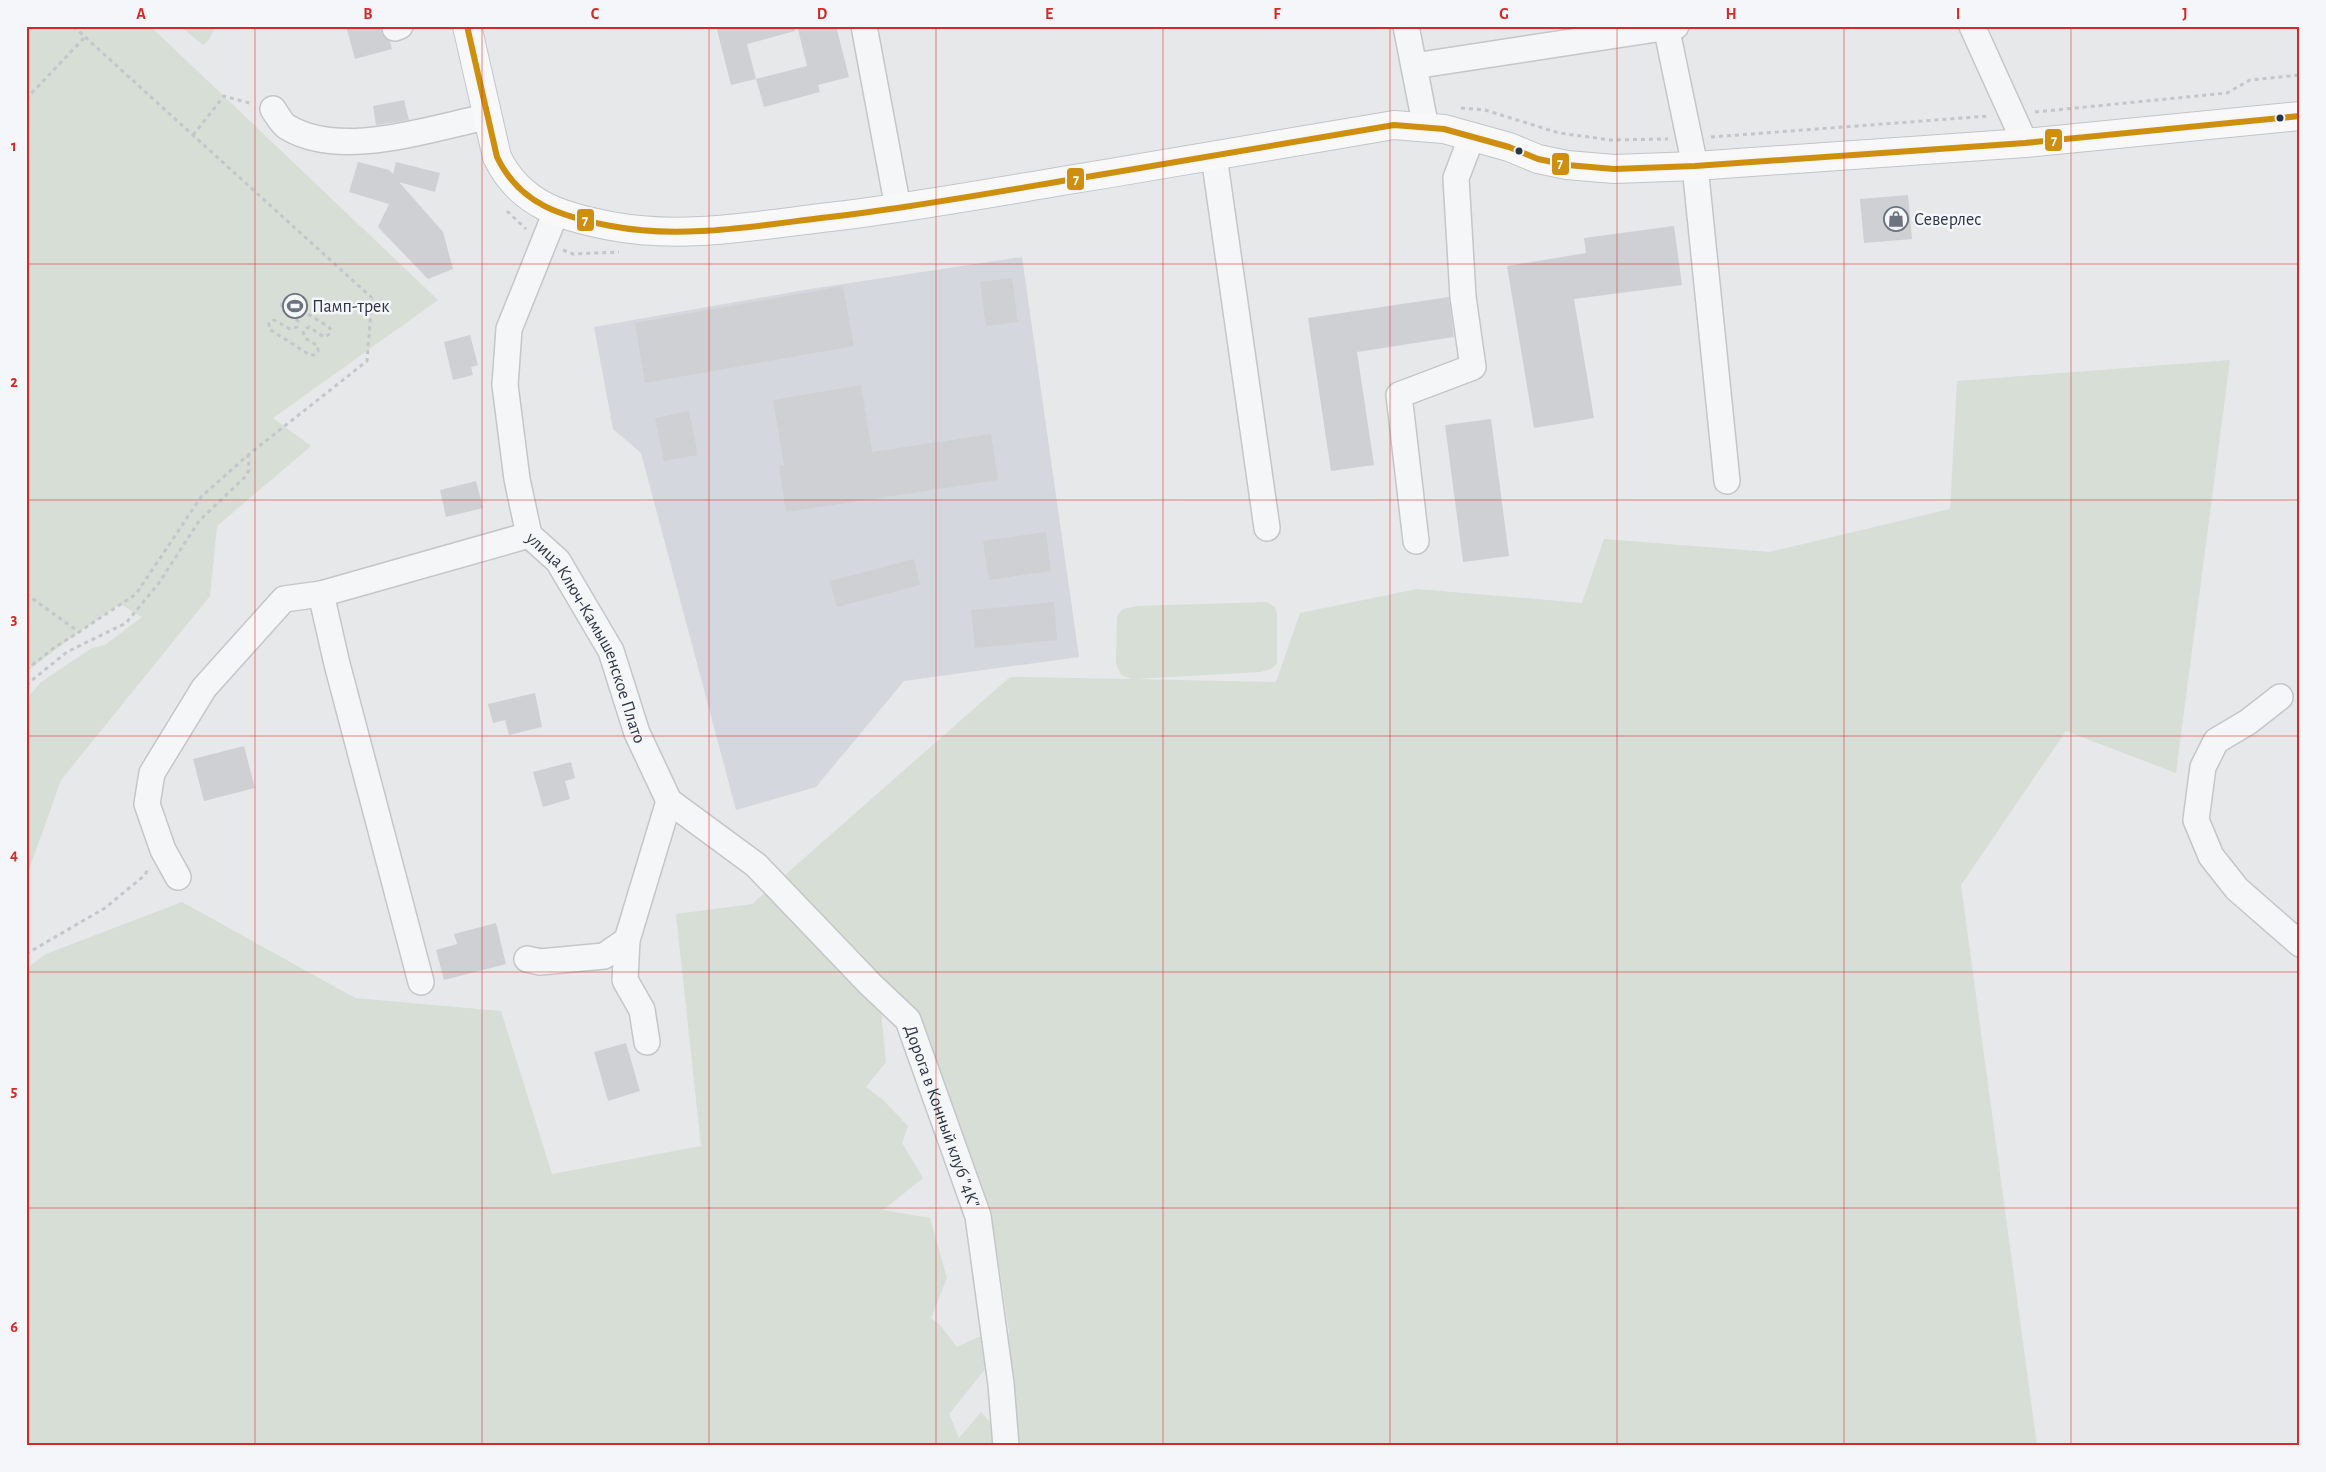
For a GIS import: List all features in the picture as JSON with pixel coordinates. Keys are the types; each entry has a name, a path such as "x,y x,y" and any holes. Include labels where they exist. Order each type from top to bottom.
{"main road":[{"path":"467,26 497,157 504,171 518,189 539,204 556,212 613,226 674,232 728,229 898,208 1394,125 1472,136 1538,159 1567,165 1614,169 1695,166 2025,142 2300,116"}],"street":[{"path":"864,26 898,208"},
{"path":"1406,26 1426,128"},
{"path":"1972,26 2025,142"},
{"path":"1414,66 1669,27 1695,166 1727,481"},
{"path":"273,109 286,127 323,141 371,141 487,117"},
{"path":"1416,542 1399,395 1473,367 1463,297 1456,178 1472,136"},
{"path":"1214,156 1268,528"},
{"name":"улица Ключ-Камышенское Плато","path":"556,212 509,329 505,386 517,479 529,535 558,561 612,651 637,734 669,801"},
{"path":"178,877 161,844 147,804 152,773 204,688 284,599 321,594 529,535"},
{"path":"321,594 337,664 421,982"},
{"path":"2280,697 2248,722 2216,741 2203,767 2196,820 2212,856 2237,888 2300,944"},
{"path":"647,1042 642,1010 625,980 627,940 669,801"},
{"name":"Дорога в Конный клуб \"4К\"","path":"669,801 756,865 870,984 908,1020 978,1216 1001,1384 1006,1446"},
{"path":"527,959 540,962 604,956 627,940"}],"path":[{"path":"26,670 55,647 136,594 201,497 248,455 367,361 372,298 73,26"},
{"path":"26,99 85,37"},
{"path":"193,135 224,96 273,109"},
{"path":"284,302 291,303 331,330 327,336 322,336 309,327 303,331 305,338 318,346 317,352 312,355 271,330 268,325 274,320 290,329 297,327 296,319 281,309 284,302"},
{"path":"26,686 67,652 126,622 159,583 199,521 246,476 249,470 248,455"},
{"path":"26,594 79,632"},
{"path":"26,954 105,908 145,875 161,844"}],"shaded area":[{"path":"26,26 150,26 438,300 273,418 311,446 217,526 210,596 61,780 26,878 26,700 41,682 92,648 105,645 142,617 120,604 26,672"},
{"path":"180,26 215,26 209,40 203,45"},
{"path":"1022,257 1079,657 904,681 816,787 736,810 641,453 613,429 594,327 810,289"},
{"path":"2230,360 2176,773 2066,731 1961,885 2037,1446 26,1446 26,969 46,954 182,902 355,998 501,1011 552,1174 701,1146 676,914 752,904 1010,677 1132,679 1121,675 1116,664 1117,616 1123,609 1137,606 1266,602 1275,607 1277,614 1277,663 1271,669 1260,672 1134,679 1276,682 1300,613 1417,589 1582,603 1604,539 1770,552 1950,509 1957,381","holes":["903,1001 997,1251 1009,1332 997,1430 981,1412 959,1438 949,1414 1003,1347 987,1333 957,1347 940,1325 931,1318 947,1278 930,1218 883,1210 923,1178 902,1143 908,1126 883,1100 866,1087 886,1062 881,1011"]}],"building":[{"path":"346,26 381,26 382,34 390,41 392,49 355,59"},
{"path":"716,26 795,26 795,31 747,44 756,79 731,85"},
{"path":"797,26 836,26 849,77 818,85 820,92 764,107 756,79 807,66"},
{"path":"404,100 409,120 376,125 373,106"},
{"path":"358,162 389,170 393,174 396,162 440,173 435,192 399,182 443,232 453,269 428,279 378,227 389,204 349,192"},
{"path":"1908,195 1912,239 1864,243 1860,199"},
{"path":"1674,226 1682,285 1574,299 1594,418 1534,428 1507,266 1586,253 1584,238"},
{"path":"1012,278 1018,322 986,326 980,282"},
{"path":"843,286 854,346 645,383 635,323"},
{"path":"1449,297 1454,337 1357,352 1374,465 1331,471 1308,318"},
{"path":"470,335 478,365 471,367 473,375 453,380 444,342"},
{"path":"861,385 872,452 991,434 998,480 786,512 779,466 784,465 773,400"},
{"path":"689,411 698,455 664,461 655,418"},
{"path":"1491,419 1509,556 1463,562 1445,425"},
{"path":"476,481 483,508 446,517 440,490"},
{"path":"1046,532 1051,571 989,580 983,541"},
{"path":"914,559 920,585 837,607 830,581"},
{"path":"1054,602 1057,640 975,648 971,610"},
{"path":"535,693 542,727 509,735 505,720 493,723 488,704"},
{"path":"244,746 255,788 204,801 193,759"},
{"path":"571,762 575,778 565,781 570,799 543,807 533,772"},
{"path":"496,923 506,964 444,980 436,950 457,944 454,934"},
{"path":"626,1043 640,1091 608,1101 594,1052"}],"transit line":[{"name":"7","path":"467,26 497,157 518,187 531,198 545,206 576,218 611,226 666,232 721,230 888,209 1394,125 1444,129 1509,147 1538,159 1567,165 1614,169 1695,166 2025,143 2300,116"}],"place":[{"name":"Северлес","path":"1896,219"},
{"name":"Памп-трек","path":"295,306"}]}
